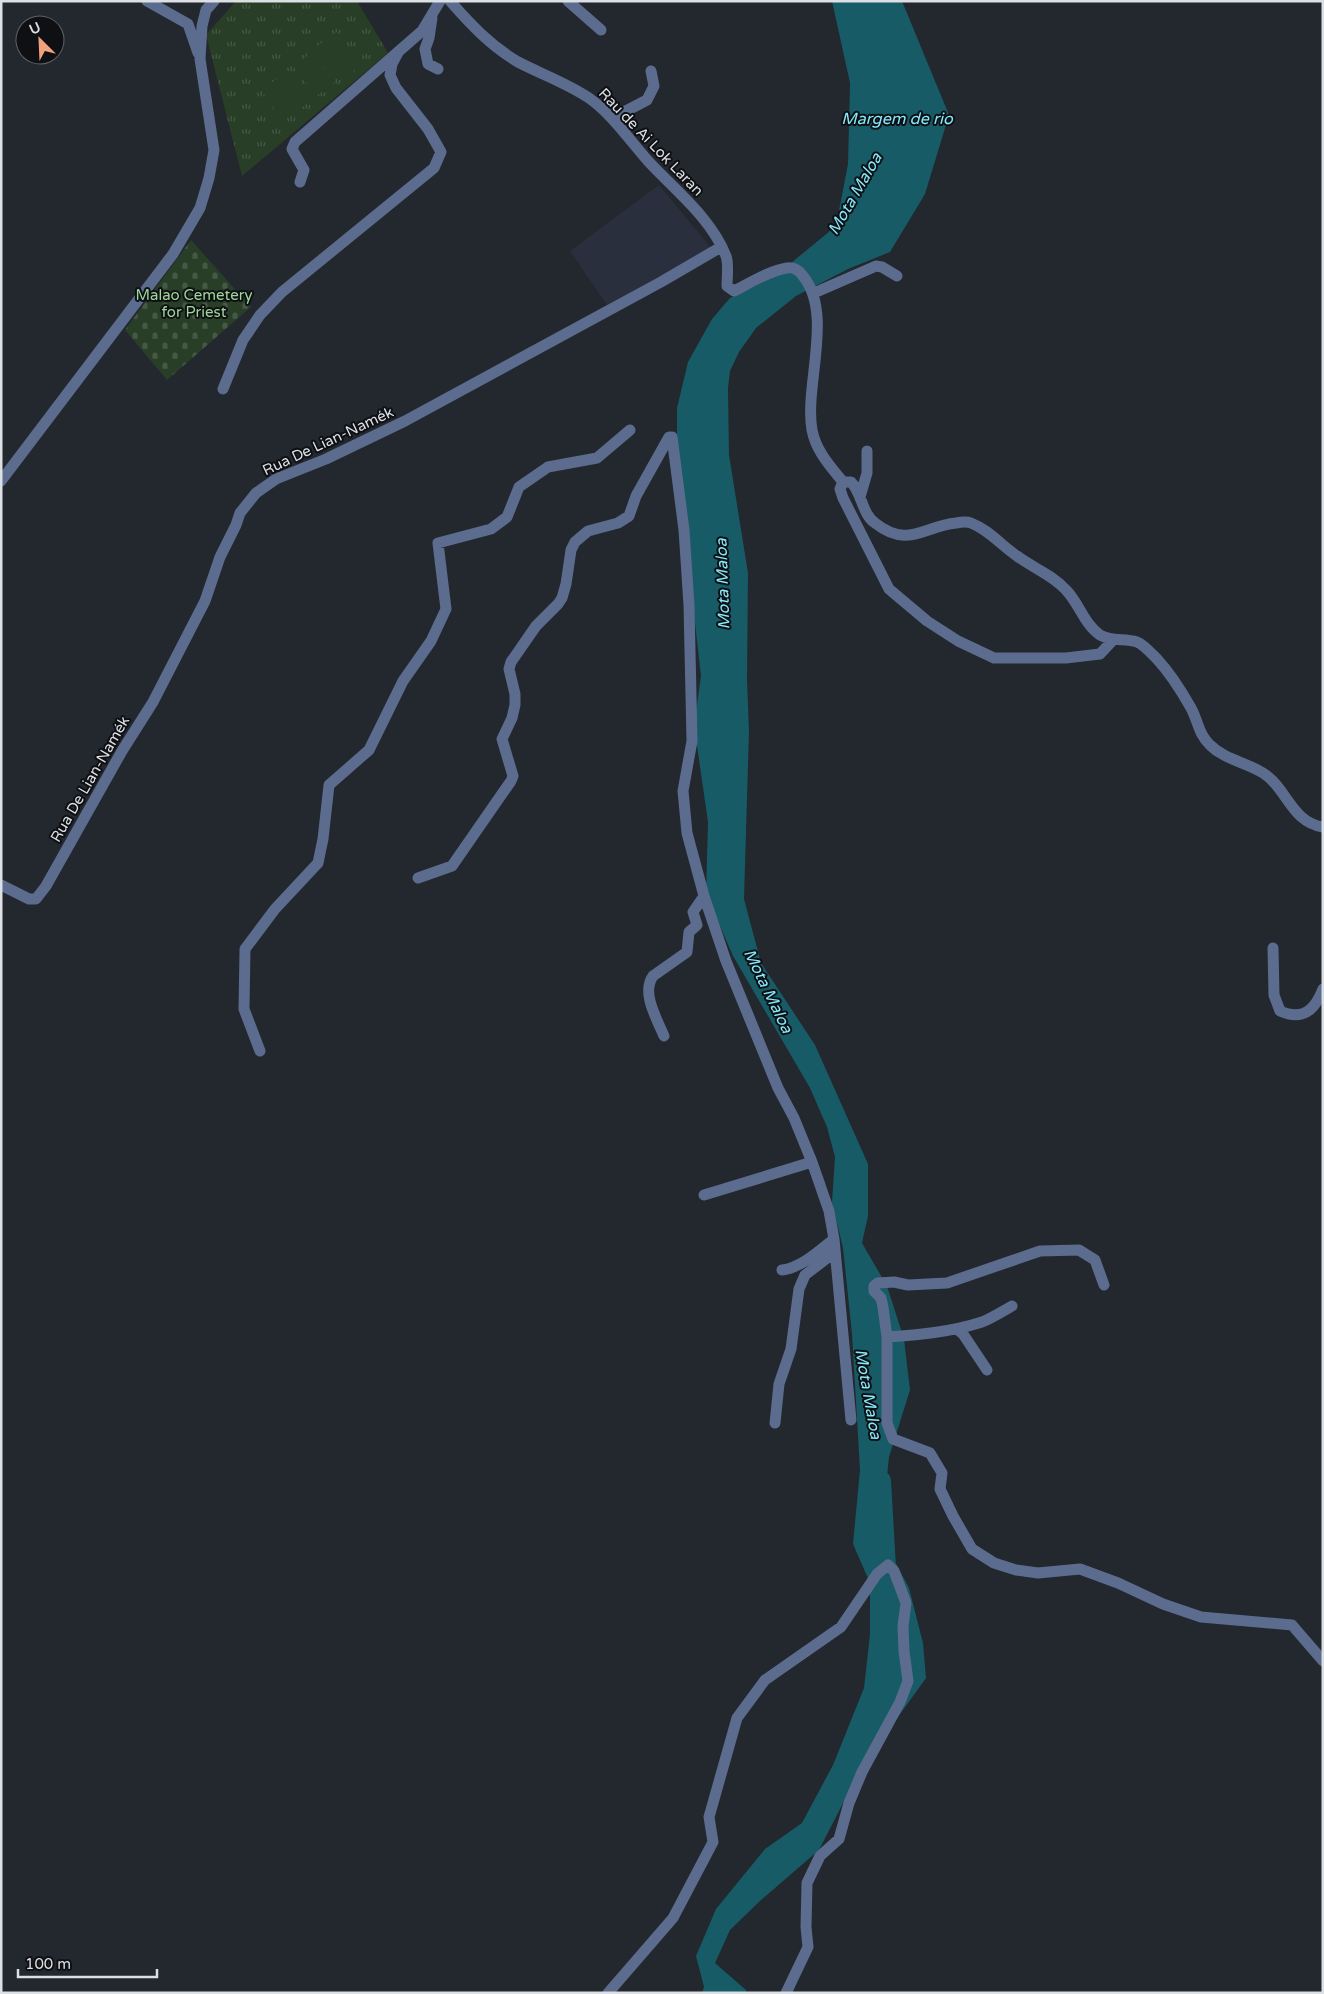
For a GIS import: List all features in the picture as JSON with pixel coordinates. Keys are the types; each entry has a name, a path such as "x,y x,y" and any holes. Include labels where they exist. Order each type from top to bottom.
{"street":[{"path":"1,481 173,254 200,208 209,178 214,150 200,60 188,24 147,1"},
{"path":"200,60 202,26 206,10 214,1"},
{"path":"300,182 304,170 292,149 295,142 422,31 440,1"},
{"name":"Rau de Ai Lok Laran","path":"450,1 480,34 498,49 517,61 581,93 596,103 692,206 721,247"},
{"path":"568,1 601,30"},
{"path":"432,16 429,38 425,49 428,64 438,69"},
{"path":"223,389 244,340 260,315 276,297 434,168 441,152 428,129 396,88 390,75 392,64 400,51"},
{"path":"615,122 622,113 647,100 654,86 651,71"},
{"path":"721,247 727,260 727,286 734,291 787,268 798,270 814,293 817,352 811,415 812,430 818,449 843,482"},
{"name":"Rua De Lian-Namék","path":"1,885 29,899 36,899 46,886 122,751 153,702 205,601 220,557 240,513 256,493 276,479 326,459 405,421 661,282 721,247"},
{"path":"814,293 876,266 882,267 897,276"},
{"path":"260,1051 244,1009 245,949 275,909 318,863 323,839 329,785 369,750 403,681 434,633 446,609 438,543 492,530 507,517 519,487 548,467 597,458 630,430"},
{"path":"418,878 452,866 511,781 513,776 502,738 512,718 515,705 515,694 509,669 511,662 536,626 562,598 571,550 575,542 588,530 618,523 629,516 636,496 670,436 672,437 684,530 690,645 692,741 682,791 688,833 704,896 726,960 774,1080 790,1109 812,1162 829,1211 834,1239 851,1420"},
{"path":"860,497 867,473 867,451"},
{"path":"843,482 851,482 858,489 872,522 888,532 908,536 949,524 968,522 980,527 1016,556 1057,580 1068,592 1094,630 1113,640 1138,642 1157,659 1188,704 1200,732 1210,745 1225,756 1264,773 1278,787 1291,807 1304,820 1323,827"},
{"path":"843,482 840,489 842,498 889,589 927,621 958,641 994,658 1066,658 1100,654 1113,640"},
{"path":"664,1036 648,987 653,976 686,952 689,932 697,925 693,912 704,896"},
{"path":"1273,948 1274,995 1280,1011 1289,1014 1304,1014 1316,1006 1323,989"},
{"path":"704,1195 812,1162"},
{"path":"782,1270 788,1270 834,1239"},
{"path":"1104,1285 1095,1260 1079,1250 1040,1251 947,1282 908,1285 894,1282 874,1286 874,1291 881,1298 887,1337 887,1423 892,1439 930,1453 942,1473 940,1489 972,1549 994,1563 1016,1570 1038,1573 1080,1568 1163,1604 1201,1617 1292,1625 1323,1662"},
{"path":"775,1423 779,1384 791,1349 799,1289 805,1275 835,1252"},
{"path":"887,1337 922,1334 983,1322 1012,1306"},
{"path":"957,1328 987,1370"},
{"path":"608,1993 673,1918 713,1842 709,1817 737,1718 765,1680 841,1627 877,1574 888,1566 894,1570 906,1603 903,1626 908,1681 900,1702 862,1772 849,1803 839,1839 820,1856 807,1883 806,1927 808,1947 786,1993"}],"shaded area":[{"path":"659,185 712,249 607,305 570,251"}],"green space":[{"path":"236,1 357,1 388,53 242,176 206,35"},
{"path":"337,32 361,65 340,80 316,47"},
{"path":"313,52 335,82 316,96 293,66"},
{"path":"290,70 311,101 283,121 261,90"},
{"name":"Malao Cemetery for Priest","path":"191,240 251,307 167,380 125,330"}],"water":[{"name":"Margem de rio","path":"832,1 902,1 949,115 925,194 890,252 848,269 796,296 756,328 739,352 730,371 728,388 729,455 748,573 747,678 749,732 744,899 761,963 815,1045 868,1164 868,1216 862,1243 887,1286 904,1339 910,1390 889,1457 881,1535 909,1588 923,1643 926,1678 860,1770 819,1850 761,1900 730,1930 715,1963 746,1990 746,1993 702,1993 704,1987 696,1956 716,1909 765,1849 802,1823 833,1765 864,1688 870,1634 870,1583 853,1544 860,1470 852,1334 843,1248 832,1202 835,1157 827,1127 810,1088 733,956 706,894 708,822 694,725 701,676 677,465 677,408 688,362 712,319 730,298 774,277 836,226 848,164 850,83"}],"waterway":[{"name":"Mota Maloa","path":"883,1480 888,1568"}]}
